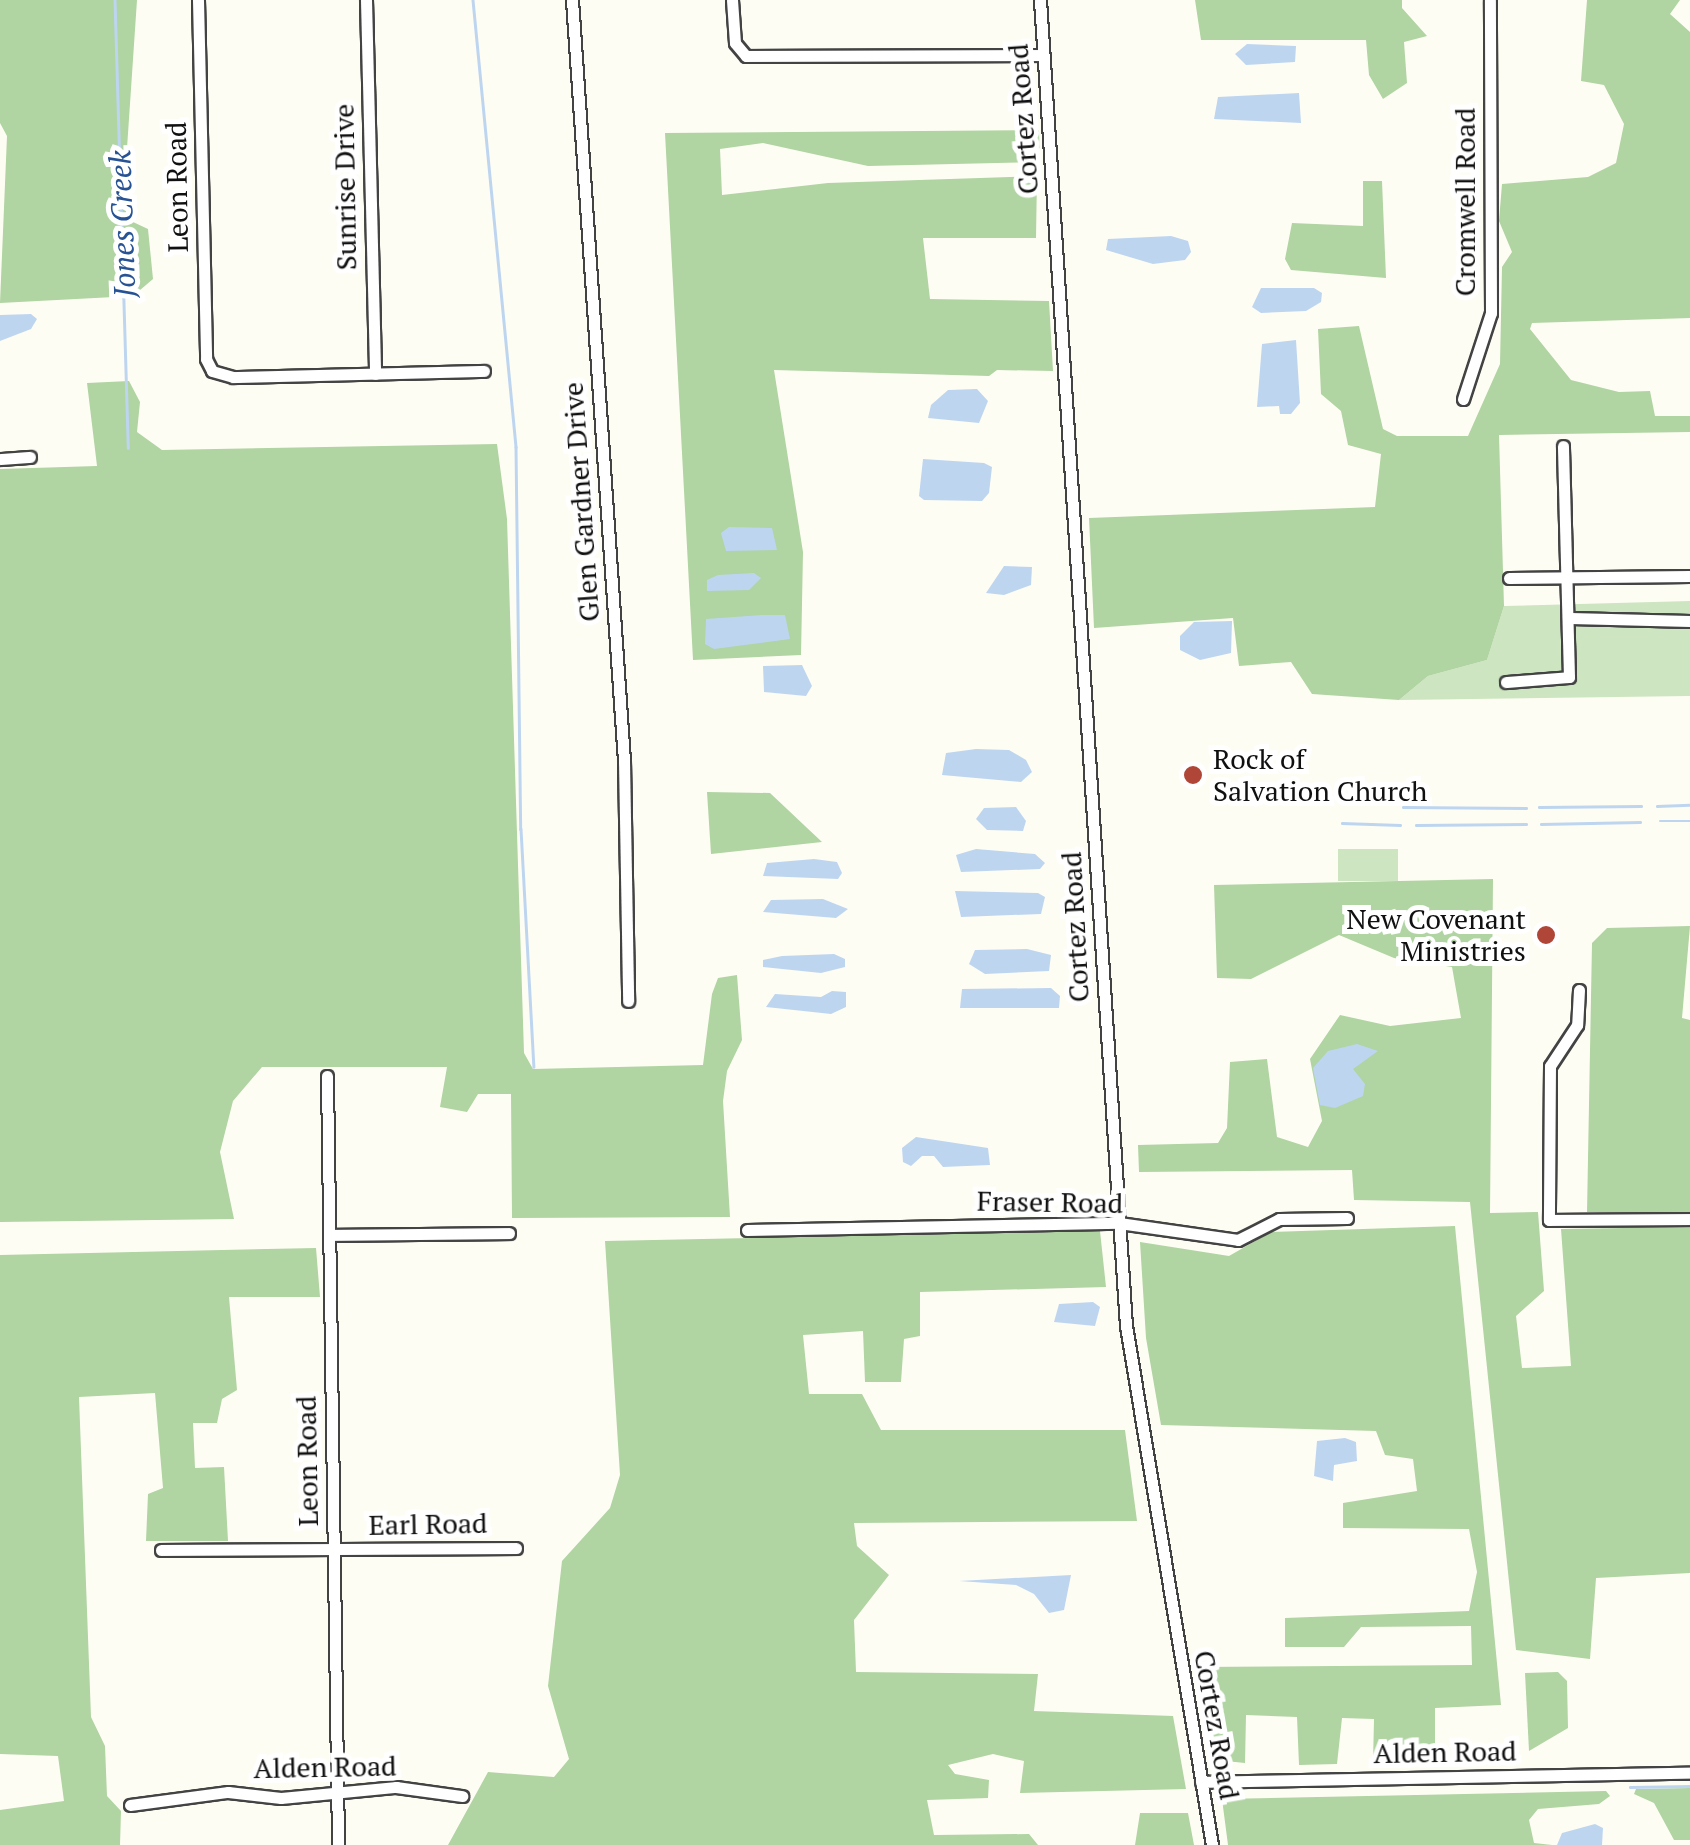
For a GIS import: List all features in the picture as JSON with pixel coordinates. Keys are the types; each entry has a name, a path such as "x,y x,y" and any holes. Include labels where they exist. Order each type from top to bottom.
{"street":[{"name":"Leon Road","path":"198,0 206,359 212,371 233,377 375,374"},
{"name":"Sunrise Drive","path":"366,0 375,374"},
{"name":"Glen Gardner Drive","path":"572,0 624,762 628,1001"},
{"path":"732,0 735,43 752,57 1044,54"},
{"name":"Cortez Road","path":"1040,0 1129,1356 1212,1845"},
{"name":"Cromwell Road","path":"1463,398 1485,346 1491,313 1490,0"},
{"path":"375,374 484,371"},
{"path":"1506,682 1569,677 1563,446"},
{"path":"0,459 30,456"},
{"path":"1509,578 1690,576"},
{"path":"1570,618 1690,621"},
{"path":"1579,990 1577,1025 1550,1066 1549,1220 1690,1219"},
{"name":"Leon Road","path":"328,1076 338,1845"},
{"name":"Fraser Road","path":"746,1230 1119,1224 1238,1240 1279,1219 1346,1218"},
{"path":"329,1235 509,1234"},
{"name":"Earl Road","path":"161,1550 516,1548"},
{"name":"Alden Road","path":"1201,1782 1690,1774"},
{"name":"Alden Road","path":"130,1805 228,1792 280,1798 396,1787 462,1796"}],"green space":[{"path":"0,0 137,0 126,163 133,222 148,229 153,279 133,296 0,303 7,136 0,123"},
{"path":"1195,0 1402,0 1402,8 1427,36 1404,42 1407,83 1383,99 1369,75 1366,40 1201,40"},
{"path":"1587,0 1680,0 1670,14 1690,32 1690,318 1532,323 1530,329 1571,380 1619,392 1650,391 1655,416 1690,416 1690,432 1499,435 1504,606 1487,660 1428,676 1399,700 1312,694 1291,662 1239,666 1233,618 1094,628 1089,518 1375,507 1381,454 1348,445 1341,411 1321,394 1318,329 1359,326 1383,429 1397,436 1468,436 1500,364 1502,267 1512,252 1499,221 1502,184 1588,177 1616,163 1624,124 1604,85 1581,81"},
{"path":"1039,130 1040,162 868,166 763,143 720,149 722,195 828,183 1037,176 1036,238 923,238 930,299 1049,301 1053,371 997,370 989,376 774,370 803,552 801,655 693,660 665,133"},
{"path":"1363,181 1382,181 1386,278 1291,270 1285,259 1292,223 1363,226"},
{"path":"129,381 140,402 137,432 162,450 497,444 507,519 524,1053 533,1069 703,1065 712,994 718,978 737,975 742,1040 727,1071 723,1101 730,1217 512,1218 511,1094 478,1094 467,1112 440,1107 447,1067 262,1067 233,1101 220,1152 234,1219 0,1222 0,469 97,466 87,383"},
{"path":"1690,601 1690,696 1399,700 1428,676 1487,660 1504,606"},
{"path":"707,792 770,793 822,842 711,854"},
{"path":"1338,849 1398,849 1398,881 1338,881"},
{"path":"1493,879 1490,1213 1538,1212 1544,1291 1516,1316 1522,1368 1571,1366 1561,1229 1690,1227 1690,1573 1596,1578 1590,1659 1516,1650 1470,1202 1354,1200 1352,1170 1139,1172 1138,1145 1218,1143 1227,1128 1230,1062 1267,1059 1277,1137 1308,1147 1322,1121 1310,1059 1340,1015 1390,1026 1461,1018 1452,967 1394,958 1339,935 1251,979 1217,978 1214,885"},
{"path":"1690,926 1682,1018 1690,1020 1690,1212 1587,1212 1592,943 1607,928"},
{"path":"1455,1226 1501,1705 1435,1708 1435,1760 1373,1762 1374,1719 1342,1718 1337,1764 1299,1765 1297,1717 1246,1715 1245,1763 1216,1760 1197,1667 1472,1665 1471,1626 1361,1627 1344,1647 1285,1647 1285,1618 1469,1611 1477,1572 1469,1529 1343,1528 1343,1503 1417,1491 1413,1459 1385,1455 1376,1431 1161,1425 1146,1338 1140,1242 1229,1256 1271,1232"},
{"path":"1100,1231 1106,1287 920,1292 920,1336 904,1339 901,1382 865,1382 863,1331 803,1335 809,1394 862,1394 881,1430 1125,1430 1137,1521 854,1523 857,1546 889,1575 854,1620 856,1672 1038,1674 1034,1711 1173,1716 1186,1789 1020,1793 1024,1761 993,1754 948,1765 955,1774 989,1780 988,1798 927,1800 934,1835 1029,1834 1038,1845 448,1845 488,1772 554,1777 569,1759 548,1686 562,1561 610,1508 620,1475 605,1241"},
{"path":"316,1248 320,1297 229,1297 237,1390 222,1399 217,1423 193,1423 195,1468 224,1467 228,1541 146,1541 148,1494 163,1488 155,1393 79,1397 91,1717 105,1746 107,1796 121,1811 120,1845 0,1845 0,1810 64,1801 58,1756 0,1754 0,1255"},
{"path":"1558,1672 1567,1681 1568,1728 1529,1751 1525,1673"},
{"path":"1690,1788 1690,1840 1674,1840 1654,1803 1634,1794 1636,1789"},
{"path":"1606,1791 1610,1796 1599,1804 1538,1809 1529,1820 1534,1843 1552,1845 1228,1845 1222,1799"},
{"path":"1140,1813 1188,1813 1194,1845 1135,1845"}],"water":[{"path":"1247,44 1296,46 1295,62 1246,65 1235,54"},
{"path":"1299,93 1301,123 1214,119 1218,97"},
{"path":"1171,236 1188,241 1191,252 1185,260 1153,264 1106,250 1108,239"},
{"path":"1261,288 1314,288 1322,293 1321,302 1306,311 1261,313 1252,307"},
{"path":"31,314 37,319 31,329 0,341 0,315"},
{"path":"1296,340 1300,403 1291,414 1280,414 1279,406 1257,407 1262,344"},
{"path":"977,389 988,401 979,423 928,418 931,405 948,390"},
{"path":"923,459 984,463 992,467 989,493 982,501 924,500 919,496"},
{"path":"729,527 772,528 777,550 726,551 721,533"},
{"path":"1004,566 1032,567 1031,585 1004,595 986,593"},
{"path":"754,573 761,578 749,590 707,591 707,580 718,575"},
{"path":"785,615 790,639 714,649 705,644 706,619"},
{"path":"1232,621 1231,653 1200,660 1180,650 1180,636 1194,622"},
{"path":"802,665 812,686 806,696 764,692 763,666"},
{"path":"1009,750 1026,760 1032,772 1021,782 942,775 946,753"},
{"path":"1016,807 1026,821 1023,831 987,830 976,819 984,808"},
{"path":"976,849 1035,854 1045,863 1040,869 961,872 956,855"},
{"path":"814,859 837,862 842,873 838,879 763,876 767,863"},
{"path":"955,891 1038,893 1045,897 1041,914 961,917"},
{"path":"823,899 848,909 836,918 763,912 771,900"},
{"path":"1027,949 1051,955 1049,971 985,974 969,964 975,950"},
{"path":"834,954 845,959 845,967 821,973 763,967 763,960 782,956"},
{"path":"1051,988 1060,996 1059,1008 960,1008 962,989"},
{"path":"832,991 846,992 846,1007 831,1014 766,1007 775,994 821,997"},
{"path":"1357,1044 1378,1051 1353,1069 1365,1084 1363,1096 1335,1108 1320,1105 1313,1068 1328,1051"},
{"path":"916,1137 988,1148 990,1165 943,1167 934,1156 922,1156 911,1166 903,1162 902,1148"},
{"path":"1093,1302 1100,1307 1095,1326 1054,1322 1059,1304"},
{"path":"1345,1438 1356,1442 1357,1461 1334,1465 1333,1481 1314,1476 1317,1441"},
{"path":"1071,1575 1064,1610 1049,1613 1034,1594 1016,1585 959,1581"},
{"path":"1595,1824 1603,1828 1602,1845 1557,1845 1562,1833"}],"waterway":[{"name":"Jones Creek","path":"115,0 128,448"},
{"path":"473,0 516,447 521,829 534,1067"},
{"path":"1657,806 1690,805"},
{"path":"1539,807 1641,806"},
{"path":"1403,807 1526,808"},
{"path":"1660,821 1690,821"},
{"path":"1541,824 1640,822"},
{"path":"1342,823 1400,825"},
{"path":"1416,825 1526,824"},
{"path":"1630,1787 1690,1786"}],"place":[{"name":"Rock of Salvation Church","path":"1193,775"},
{"name":"New Covenant Ministries","path":"1546,935"}]}
